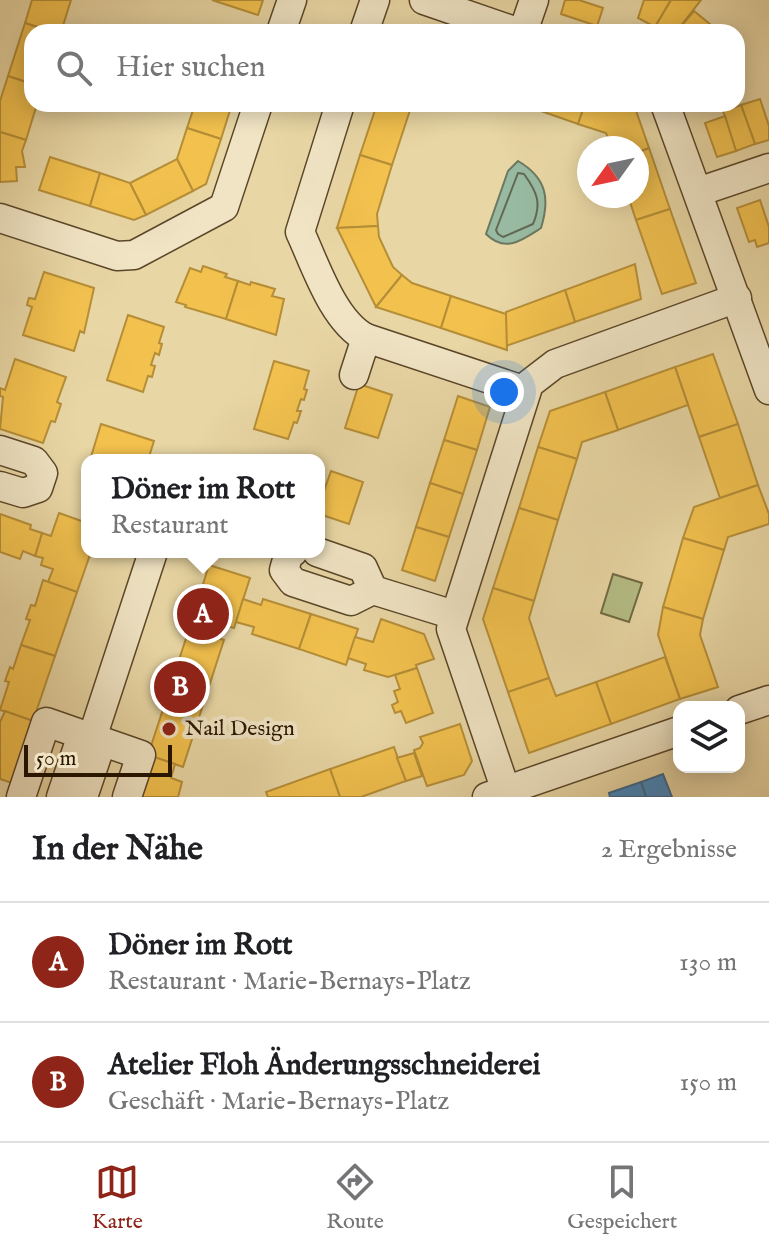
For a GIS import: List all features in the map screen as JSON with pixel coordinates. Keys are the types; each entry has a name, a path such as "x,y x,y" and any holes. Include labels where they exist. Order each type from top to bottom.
{"street":[{"path":"284,24 292,0"},
{"path":"367,24 375,0"},
{"path":"424,0 496,24"},
{"path":"524,24 534,0"},
{"path":"0,218 117,256 134,255 224,207 255,112"},
{"path":"338,112 300,232 343,319 366,338 526,391"},
{"path":"668,112 769,390"},
{"path":"698,192 769,168"},
{"path":"673,733 500,795 451,629 529,384 555,364 737,298"},
{"path":"354,375 366,338"},
{"path":"0,450 34,461 43,473 38,488 23,493 0,486"},
{"path":"325,555 363,568 373,590"},
{"path":"83,797 92,738 151,558"},
{"path":"288,558 284,570 293,582 351,601 373,590 454,615"},
{"path":"745,708 769,700"},
{"path":"21,797 46,722 141,755 127,797"},
{"path":"61,797 92,738"}],"shaded area":[{"path":"613,574 642,583 629,622 601,613"}],"water":[{"path":"518,161 535,175 544,190 544,217 541,228 527,237 513,243 500,243 486,234 508,171"}],"building: Wohnen":[{"path":"32,0 71,0 64,24 25,23"},
{"path":"212,0 263,0 258,15"},
{"path":"565,0 579,0 603,8 598,24 561,14"},
{"path":"644,0 671,0 657,24 638,18"},
{"path":"671,0 701,0 682,24 657,24"},
{"path":"694,11 710,24 683,24"},
{"path":"24,26 24,81 8,76"},
{"path":"8,76 24,81 24,112 35,112 26,140 0,132 0,101"},
{"path":"760,99 769,126 769,140 755,144 744,112 745,104"},
{"path":"192,112 229,112 221,139 187,128"},
{"path":"374,112 409,112 392,165 360,155"},
{"path":"544,112 582,112 578,124"},
{"path":"582,112 636,112 645,136 607,136 578,124"},
{"path":"723,112 744,112 755,144 736,151"},
{"path":"725,116 736,151 717,157 705,123"},
{"path":"187,128 221,139 206,184 193,191 177,159"},
{"path":"0,132 26,140 22,151 25,167 16,167 17,181 0,182"},
{"path":"649,148 670,209 636,220 632,208 649,208"},
{"path":"360,155 392,165 377,214 378,226 337,228"},
{"path":"50,157 100,173 90,206 39,190"},
{"path":"177,159 193,191 146,215 130,183"},
{"path":"100,173 130,183 146,215 134,220 90,206"},
{"path":"760,200 769,227 769,243 757,247 755,240 749,242 737,208"},
{"path":"670,209 696,283 662,294 636,220"},
{"path":"378,226 379,237 393,267 402,275 376,307 337,228"},
{"path":"635,264 641,299 575,322 565,290"},
{"path":"203,266 238,281 226,319 176,302 190,268 201,272"},
{"path":"44,272 94,288 84,333 80,331 74,351 23,335 32,307 27,305 29,298 35,299"},
{"path":"402,275 412,283 451,296 441,328 376,307"},
{"path":"238,281 275,289 272,296 284,299 276,335 226,319"},
{"path":"565,290 575,322 506,346 506,312"},
{"path":"451,296 506,314 507,350 441,328"},
{"path":"128,315 164,327 159,355 155,353 151,365 155,366 152,377 148,376 143,392 107,380"},
{"path":"713,354 738,424 699,437 675,367"},
{"path":"15,359 66,377 57,402 61,404 55,422 51,421 43,443 0,429 3,397 0,396 0,388 5,390"},
{"path":"274,361 309,371 304,400 301,399 297,411 301,411 288,439 254,429"},
{"path":"675,367 688,405 618,430 605,392"},
{"path":"359,384 392,395 378,438 345,428"},
{"path":"605,392 618,430 582,442 577,459 538,447 550,411"},
{"path":"458,396 490,407 477,450 444,440"},
{"path":"101,424 154,441 150,454 92,454"},
{"path":"738,424 758,485 720,498 699,437"},
{"path":"444,440 477,450 463,494 430,483"},
{"path":"538,447 577,459 558,520 519,508"},
{"path":"331,471 363,482 349,524 325,516 325,488"},
{"path":"430,483 463,494 449,537 416,527"},
{"path":"758,485 769,514 769,524 728,537 724,550 683,538 694,507"},
{"path":"519,508 558,520 534,601 493,588"},
{"path":"59,513 81,521 81,558 89,558 77,592 48,582 53,569 41,565 43,558 35,556 42,533 51,536"},
{"path":"0,514 31,525 30,529 42,533 35,556 23,551 20,559 0,552"},
{"path":"416,527 449,537 435,581 402,570"},
{"path":"683,538 724,550 703,619 663,607"},
{"path":"209,565 250,578 234,628 221,624 217,638 189,629"},
{"path":"43,580 77,592 55,656 21,645 30,620 26,619 31,605 35,606"},
{"path":"493,588 534,601 529,618 549,678 508,692 483,619"},
{"path":"243,599 261,605 263,599 311,614 299,649 252,634 254,627 236,622"},
{"path":"663,607 703,619 700,635 718,687 680,699 658,635"},
{"path":"311,614 358,629 346,665 299,649"},
{"path":"381,619 424,634 434,659 388,677 364,670 366,664 348,658 355,637 373,642"},
{"path":"189,629 224,640 203,705 168,694"},
{"path":"21,645 55,656 33,721 0,710 9,682 5,681 10,667 13,669"},
{"path":"665,657 680,699 611,724 596,682"},
{"path":"417,668 433,713 406,723 401,711 395,713 392,705 398,702 394,691 400,689 395,675"},
{"path":"549,678 556,696 596,682 611,724 529,753 508,692"},
{"path":"168,694 203,705 183,767 148,755"},
{"path":"5,711 33,721 12,783 0,779 0,722"},
{"path":"460,724 472,761 464,775 427,786 414,750 423,743 420,737"},
{"path":"394,747 406,781 361,797 340,797 330,769"},
{"path":"414,753 422,776 406,781 397,758"},
{"path":"148,755 175,764 171,778 182,782 178,797 134,797"},
{"path":"330,769 340,797 268,797 266,792"}],"building: Schulen":[{"path":"663,774 672,797 646,797 641,782"},
{"path":"641,782 646,797 610,797 609,793"}],"place":[{"name":"Döner im Rott","path":"203,614"},
{"name":"Atelier Floh Änderungsschneiderei","path":"180,687"},
{"name":"Nail Design","path":"169,729"}]}
